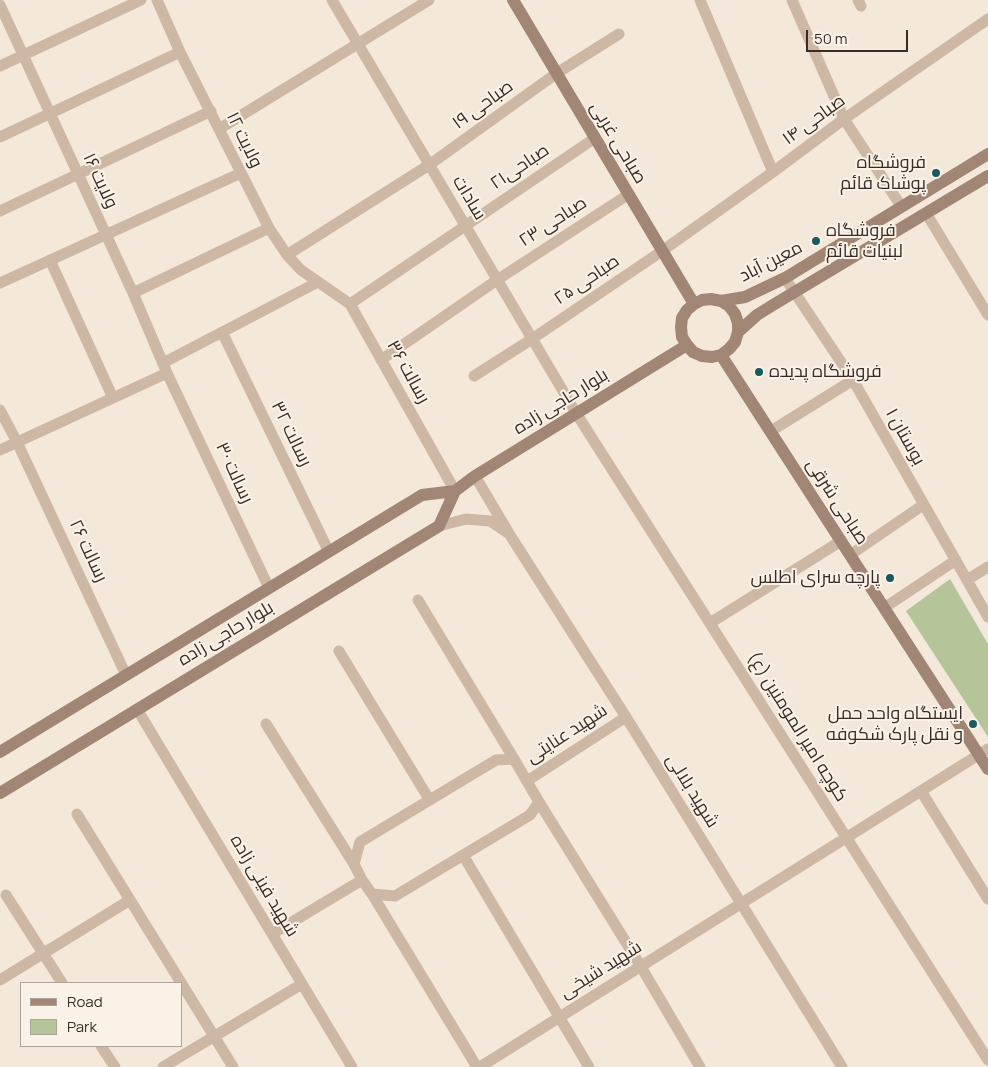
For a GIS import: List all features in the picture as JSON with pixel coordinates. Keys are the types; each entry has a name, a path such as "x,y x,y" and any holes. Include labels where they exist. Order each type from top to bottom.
{"street":[{"path":"0,66 141,0"},
{"name":"ولایت ۱۲","path":"157,0 180,52 268,228 287,255 301,270 318,282"},
{"name":"سادات","path":"332,0 576,413"},
{"path":"219,129 429,0"},
{"name":"صباحی غربی","path":"513,0 694,304"},
{"path":"700,0 772,172"},
{"path":"792,0 844,119 901,206"},
{"name":"ولایت ۱۶","path":"0,4 133,293 165,368"},
{"name":"صباحی ۱۴","path":"662,250 844,119 988,19"},
{"name":"صباحی ۱۹","path":"287,255 429,165 557,74 619,34"},
{"path":"0,136 180,52"},
{"path":"0,211 211,111"},
{"name":"صباحی۲۱","path":"350,304 595,138"},
{"name":"معین آباد","path":"721,301 745,296 785,278 988,154"},
{"path":"0,282 241,173"},
{"name":"معین آباد","path":"738,332 757,316 988,176"},
{"name":"صباحی ۲۳","path":"381,360 497,280 629,194"},
{"path":"926,214 988,315"},
{"path":"133,293 268,228"},
{"name":"صباحی ۲۵","path":"474,376 532,339 662,250"},
{"path":"50,260 113,398"},
{"name":"بوستان ۱","path":"785,278 852,380 988,617"},
{"path":"0,450 113,398 222,332 318,282"},
{"name":"رسالت ۳۶","path":"318,282 350,304 455,491"},
{"path":"712,299 721,301 729,306 735,314 738,332 735,342 722,354 712,357 702,356 693,352 686,345 682,337 682,318 687,310 702,300 712,299"},
{"name":"رسالت ۳۲","path":"222,332 328,552"},
{"name":"بلوار حاجی زاده","path":"0,793 439,526 455,491 475,476 686,345"},
{"name":"صباحی شرقی","path":"722,354 884,608 983,752 988,769"},
{"name":"رسالت ۳۰","path":"165,368 269,588"},
{"path":"771,431 852,380"},
{"name":"رسالت ۲۶","path":"0,410 18,442 126,675"},
{"name":"کوچه امیر المومنین (ع)","path":"576,413 988,1060"},
{"name":"شهید بلالی","path":"475,476 510,535 626,716 842,1067"},
{"name":"بلوار حاجی زاده","path":"0,752 422,495 455,491"},
{"path":"850,555 923,505"},
{"path":"439,526 466,519 490,521 510,535"},
{"path":"710,623 841,541"},
{"path":"884,608 956,560"},
{"path":"967,580 988,567"},
{"path":"418,600 700,1067"},
{"path":"339,650 429,799"},
{"name":"شهید فینی زاده","path":"137,709 352,1067"},
{"name":"شهید عنایتی","path":"527,780 626,716"},
{"path":"266,724 478,1067"},
{"name":"شهید شیخی","path":"478,1067 983,752"},
{"path":"354,864 360,842 496,760 514,759"},
{"path":"921,791 988,899"},
{"path":"372,894 394,896 530,816 539,802"},
{"path":"76,814 181,982"},
{"path":"463,855 588,1067"},
{"path":"272,934 362,880"},
{"path":"6,895 61,982"},
{"path":"0,980 130,900"},
{"path":"182,983 233,1067"},
{"path":"164,1067 302,984"},
{"path":"102,1047 115,1067"}],"green space":[{"path":"950,579 988,644 988,737 906,611"}],"place":[{"name":"فروشگاه پوشاک قائم","path":"936,173"},
{"name":"فروشگاه لبنیات قائم","path":"816,241"},
{"name":"فروشگاه پدیده","path":"759,372"},
{"name":"پارچه سرای اطلس","path":"890,578"},
{"name":"ایستگاه واحد حمل و نقل پارک شکوفه","path":"973,724"}]}
